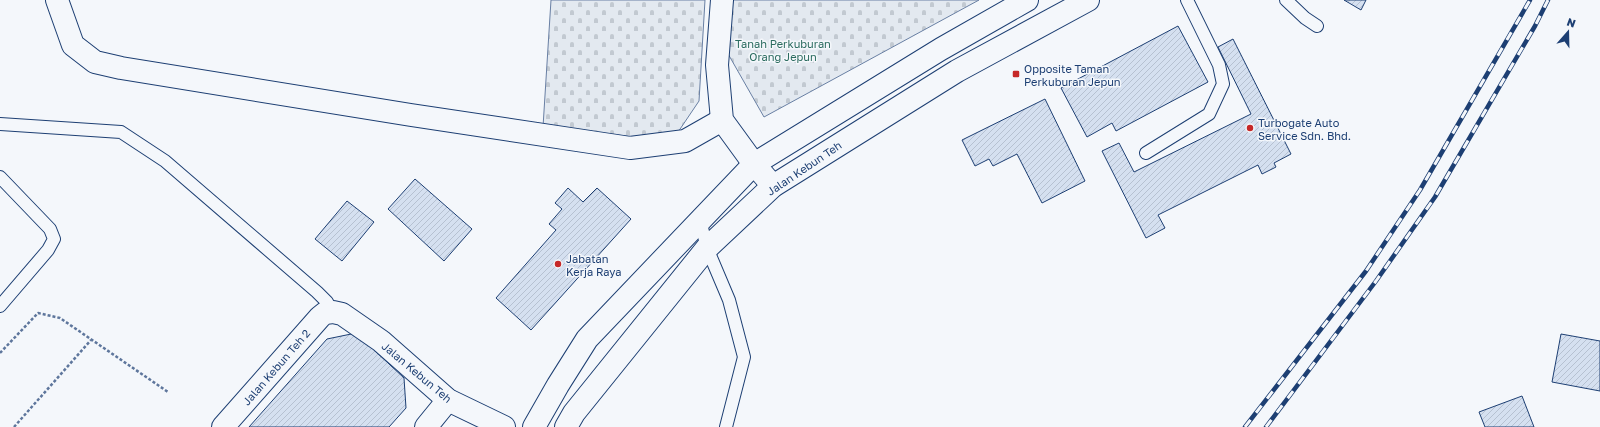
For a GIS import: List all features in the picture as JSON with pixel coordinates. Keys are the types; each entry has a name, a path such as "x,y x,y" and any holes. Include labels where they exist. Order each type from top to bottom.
{"main road":[{"path":"57,0 73,45 95,62 121,68 411,116 630,148 685,141 722,120"},
{"path":"722,0 717,65 722,120 754,164 773,186"},
{"path":"534,427 587,339 754,164 941,49 1028,0"},
{"name":"Jalan Kebun Teh","path":"566,427 574,413 707,248 773,186 957,71 1088,0"},
{"name":"Jalan Kebun Teh","path":"333,312 342,314 381,341 448,400 504,427"},
{"name":"Jalan Kebun Teh 2","path":"223,427 320,317 325,313 333,312"},
{"path":"426,427 448,400"}],"lane":[{"path":"1146,153 1209,114 1223,84 1219,65 1187,0"},
{"path":"1286,0 1305,18 1317,26"},
{"path":"0,124 121,132 165,161 226,212 317,292 327,302 333,312"},
{"path":"0,177 50,229 54,239 48,250 0,306"},
{"path":"700,220 707,248 729,300 744,357 726,427"}],"path":[{"path":"0,353 38,312 60,318 168,392"},
{"path":"14,427 91,340"}],"green space":[{"path":"551,0 705,0 699,101 672,141 543,127"},
{"name":"Tanah Perkuburan Orang Jepun","path":"733,0 979,0 764,117 727,52"}],"building":[{"path":"1344,0 1366,0 1361,10"},
{"path":"1178,26 1208,82 1116,131 1112,123 1087,137 1061,88"},
{"name":"Turbogate Auto Service Sdn. Bhd.","path":"1233,39 1291,154 1274,163 1276,167 1262,174 1258,165 1158,215 1165,228 1146,238 1102,151 1119,143 1134,172 1251,114 1218,47"},
{"path":"1045,99 1085,181 1042,203 1017,154 993,166 989,159 975,166 962,140"},
{"path":"415,179 472,229 444,261 388,209"},
{"name":"Jabatan Kerja Raya","path":"568,188 583,202 597,188 631,219 531,330 496,298 556,230 549,224 562,209 555,203"},
{"path":"347,201 374,222 342,261 315,239"},
{"path":"356,333 404,378 406,408 389,427 249,427 327,339"},
{"path":"1561,334 1600,341 1600,391 1552,382"},
{"path":"1522,396 1534,427 1485,427 1479,412"}],"railway":[{"path":"1245,427 1366,271 1420,190 1530,0"},
{"path":"1266,427 1376,281 1435,197 1535,26 1548,0"}],"place":[{"name":"Opposite Taman Perkuburan Jepun","path":"1016,74"},
{"name":"Turbogate Auto Service Sdn. Bhd.","path":"1250,128"},
{"name":"Jabatan Kerja Raya","path":"558,264"}]}
